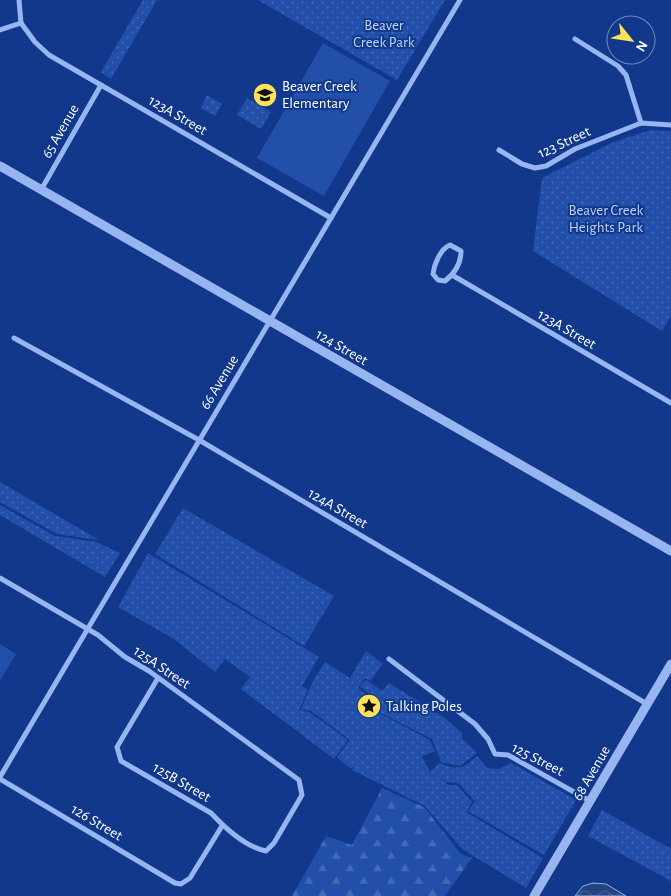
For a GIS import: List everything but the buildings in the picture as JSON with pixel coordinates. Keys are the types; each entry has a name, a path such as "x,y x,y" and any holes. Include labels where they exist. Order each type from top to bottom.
{"street":[{"path":"0,30 21,23 20,0"},
{"name":"66 Avenue","path":"0,778 460,0"},
{"name":"123A Street","path":"21,23 35,42 49,55 331,218"},
{"path":"575,39 618,66 626,75 641,123 671,125"},
{"name":"65 Avenue","path":"41,190 101,85"},
{"name":"123 Street","path":"499,150 522,164 540,168 575,149 641,123"},
{"name":"124 Street","path":"0,166 671,551"},
{"name":"123A Street","path":"450,245 460,252 461,259 452,275 445,281 438,280 433,274 434,267 445,247 450,245"},
{"name":"123A Street","path":"452,275 671,403"},
{"name":"124A Street","path":"14,338 199,440 647,704"},
{"name":"125A Street","path":"0,578 88,629 299,780 302,795 274,843 266,851"},
{"name":"125 Street","path":"389,659 475,724 488,739 495,754 508,755 590,801"},
{"name":"68 Avenue","path":"534,896 671,664"},
{"name":"125B Street","path":"158,678 117,747 121,761 211,813 222,826 258,849 266,851"},
{"name":"126 Street","path":"0,778 175,883 181,884 190,878 222,826"}],"green space":[{"path":"143,0 157,0 111,79 101,72"},
{"name":"Beaver Creek Park","path":"258,0 445,0 397,80"},
{"path":"323,43 390,81 324,196 257,158"},
{"path":"207,95 222,104 215,116 201,108"},
{"path":"247,98 271,112 261,129 237,115"},
{"name":"Beaver Creek Heights Park","path":"650,130 671,131 671,316 662,331 533,251 542,178 611,143"},
{"path":"0,482 99,540 57,534 0,502"},
{"path":"0,505 55,536 96,542 120,553 105,577 0,515"},
{"path":"183,508 334,596 304,646 155,554"},
{"path":"148,553 319,657 302,686 308,690 299,710 309,712 348,740 334,759 241,689 250,677 225,659 215,672 174,639 118,607"},
{"path":"0,644 16,654 0,681"},
{"path":"366,651 383,664 370,681 365,678 358,688 380,706 377,712 430,740 435,751 422,756 430,772 449,785 457,785 472,802 466,812 543,858 526,888 462,849 425,806 352,770 355,765 351,769 337,757 350,740 311,711 301,709 314,679 325,662 350,678"},
{"path":"366,680 382,691 389,683 445,718 462,733 462,738 477,753 460,766 441,762 432,739 379,712 382,705 360,686"},
{"path":"477,756 487,768 499,769 511,763 576,800 544,855 468,811 475,801 458,783 446,782 430,772 439,763 455,768 467,764"},
{"path":"382,788 424,807 461,854 472,858 445,896 292,896 326,836 352,845"},
{"path":"602,810 671,849 671,881 588,836"}],"water":[{"path":"593,883 606,884 626,896 575,896 583,886"}],"place":[{"name":"Beaver Creek Elementary","path":"265,95"},
{"name":"Talking Poles","path":"369,706"}]}
